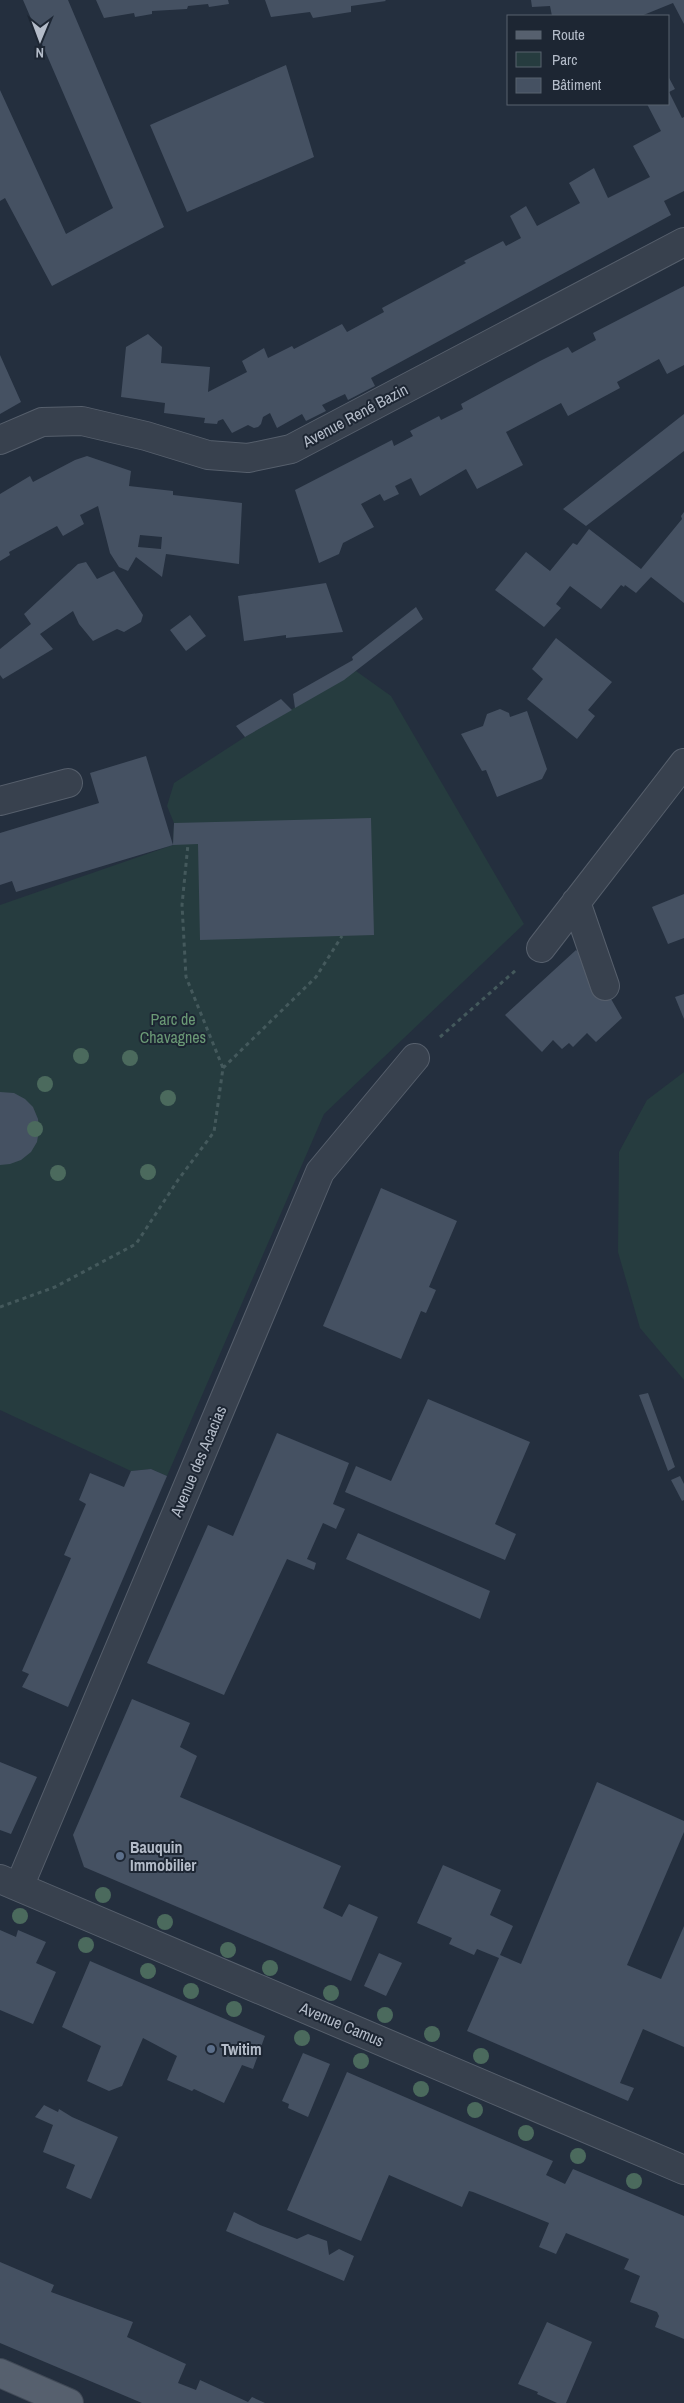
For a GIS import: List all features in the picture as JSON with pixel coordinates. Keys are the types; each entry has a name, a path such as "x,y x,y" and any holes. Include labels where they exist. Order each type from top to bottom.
{"main road":[{"path":"0,2374 69,2403"}],"street":[{"name":"Avenue René Bazin","path":"0,440 42,422 82,421 146,436 208,455 248,458 292,449 684,242"},
{"path":"541,948 684,763"},
{"path":"0,800 68,783"},
{"path":"576,902 605,986"},
{"name":"Avenue des Acacias","path":"10,1883 320,1172 415,1058"},
{"name":"Avenue Camus","path":"10,1883 684,2170"}],"path":[{"path":"0,1307 55,1287 136,1244 178,1180 214,1132 223,1068 186,977 182,905 188,844"},
{"path":"223,1068 316,977 342,936"},
{"path":"415,1058 541,948"}],"green space":[{"name":"Parc de Chavagnes","path":"356,671 391,696 524,924 324,1114 167,1476 151,1469 131,1471 0,1410 0,905 173,845 174,823 167,806 174,783 245,737"},
{"path":"684,1072 684,1380 640,1328 618,1252 619,1152 647,1100"}],"building":[{"path":"23,0 68,0 164,227 52,286 5,198 0,201 0,90 66,234 113,208"},
{"path":"96,0 228,0 229,4 209,7 208,4 188,6 187,9 152,11 152,14 135,17 134,13 104,18"},
{"path":"265,0 386,1 351,6 351,12 313,18 310,12 271,17"},
{"path":"531,0 684,0 684,24 673,3 643,15 552,15 550,6 532,7"},
{"path":"286,65 314,157 187,212 150,125"},
{"path":"669,78 675,89 669,92"},
{"path":"669,92 682,118 684,117 684,191 664,201 671,215 371,378 375,386 348,400 345,394 322,405 326,411 306,421 302,414 277,428 270,413 263,417 258,427 254,428 248,425 232,433 223,419 218,421 217,424 204,423 205,418 164,413 165,403 121,397 126,347 148,334 162,347 161,363 210,367 208,392 247,372 242,361 264,348 268,358 292,346 294,349 342,324 347,332 384,312 382,308 466,263 464,261 503,241 506,246 521,238 510,216 526,206 537,226 580,203 569,183 594,168 608,198 650,177 633,146 661,131 648,105 669,105"},
{"path":"684,286 684,365 667,374 659,359 617,382 620,388 568,416 561,403 506,432 523,465 477,489 466,469 420,496 411,478 395,486 399,494 384,501 380,494 361,504 374,527 343,543 339,554 319,563 295,490 392,440 394,446 413,436 410,431 439,416 441,420 463,409 461,404 568,347 572,353 596,340 593,333"},
{"path":"0,355 21,402 0,414"},
{"path":"684,414 684,451 586,526 563,509"},
{"path":"87,456 131,471 129,486 173,491 173,495 242,503 239,564 166,554 162,577 136,557 128,571 119,567 110,553 98,506 80,515 84,524 63,536 57,526 9,552 10,555 0,561 0,494 30,476 33,482 75,460","holes":["140,535 162,537 161,549 138,547"]},
{"path":"684,512 684,603 651,577 636,593 625,585 624,587 621,585 601,609 570,586 556,604 561,608 544,627 495,590 526,552 550,571 573,543 577,545 589,529 641,569 682,519 681,516"},
{"path":"86,562 97,579 114,571 143,615 141,622 124,632 117,629 93,641 79,624 73,611 40,634 53,649 3,679 0,675 0,649 31,624 24,614 78,564"},
{"path":"326,583 343,632 286,638 286,635 244,641 238,596"},
{"path":"416,607 423,619 344,680 295,708 293,694 353,660 352,657"},
{"path":"190,615 206,636 186,651 170,630"},
{"path":"556,638 612,682 588,710 595,716 577,739 527,699 543,679 532,669"},
{"path":"281,699 292,710 245,737 236,726"},
{"path":"500,709 509,713 510,717 527,711 547,769 542,779 497,797 486,770 482,771 461,734 483,726 487,714"},
{"path":"146,756 173,845 16,892 12,881 0,885 0,833 99,803 90,773"},
{"path":"371,818 374,935 200,940 198,844 173,845 174,823"},
{"path":"684,894 684,938 668,944 652,907"},
{"path":"576,950 592,966 622,1018 596,1042 587,1033 573,1047 569,1043 562,1049 553,1040 542,1052 505,1015"},
{"path":"684,994 684,1019 675,997"},
{"path":"0,1092 14,1093 25,1099 33,1107 38,1119 39,1130 37,1142 31,1152 21,1160 0,1165"},
{"path":"381,1188 457,1221 429,1287 436,1290 426,1313 421,1311 401,1359 323,1326"},
{"path":"648,1393 675,1467 668,1471 639,1395"},
{"path":"428,1399 530,1442 495,1524 516,1534 505,1560 345,1492 356,1466 391,1481"},
{"path":"277,1433 349,1463 333,1504 345,1509 336,1529 323,1523 307,1559 316,1563 314,1570 287,1559 224,1695 147,1663 208,1525 233,1536"},
{"path":"151,1469 167,1476 68,1707 22,1687 29,1674 22,1671 71,1558 64,1555 86,1504 79,1500 90,1473 124,1487 131,1471"},
{"path":"680,1476 684,1484 684,1500 682,1501 671,1480"},
{"path":"358,1533 490,1591 480,1619 346,1559"},
{"path":"132,1699 190,1723 180,1747 197,1756 180,1797 341,1866 323,1908 342,1917 349,1904 378,1917 351,1981 84,1867 73,1835"},
{"path":"0,1762 37,1777 11,1834 0,1830"},
{"path":"597,1782 684,1821 684,1832 627,1965 661,1979 684,1926 684,2047 643,2029 620,2083 634,2088 628,2101 467,2031 499,1958 477,1949 474,1955 449,1944 452,1938 417,1923 443,1865 501,1890 490,1915 513,1926 500,1955 521,1964"},
{"path":"0,1930 16,1937 18,1930 46,1942 36,1963 56,1972 33,2024 0,2010"},
{"path":"379,1953 402,1963 386,1996 364,1986"},
{"path":"90,1961 265,2036 253,2069 242,2065 224,2103 194,2089 192,2091 167,2080 177,2056 143,2038 122,2086 109,2091 87,2081 101,2046 62,2027"},
{"path":"303,2053 330,2064 308,2117 288,2108 289,2104 282,2101"},
{"path":"347,2072 553,2161 546,2175 565,2184 573,2169 684,2216 684,2339 655,2327 659,2316 657,2312 630,2302 640,2276 624,2269 629,2259 566,2233 556,2254 539,2247 549,2223 473,2192 469,2191 462,2207 389,2175 361,2241 287,2210"},
{"path":"44,2105 58,2112 59,2109 72,2117 118,2137 91,2199 66,2188 75,2165 43,2152 53,2125 35,2117"},
{"path":"234,2212 260,2225 297,2239 308,2234 327,2241 329,2255 339,2249 354,2256 344,2281 226,2231"},
{"path":"0,2262 54,2285 51,2292 133,2322 127,2337 186,2364 178,2383 196,2390 200,2380 248,2402 252,2397 265,2403 142,2403 0,2343"},
{"path":"547,2322 592,2342 566,2403 557,2403 537,2394 538,2392 518,2384"}],"place":[{"name":"Bauquin Immobilier","path":"120,1856"},
{"name":"Twitim","path":"211,2049"}]}
